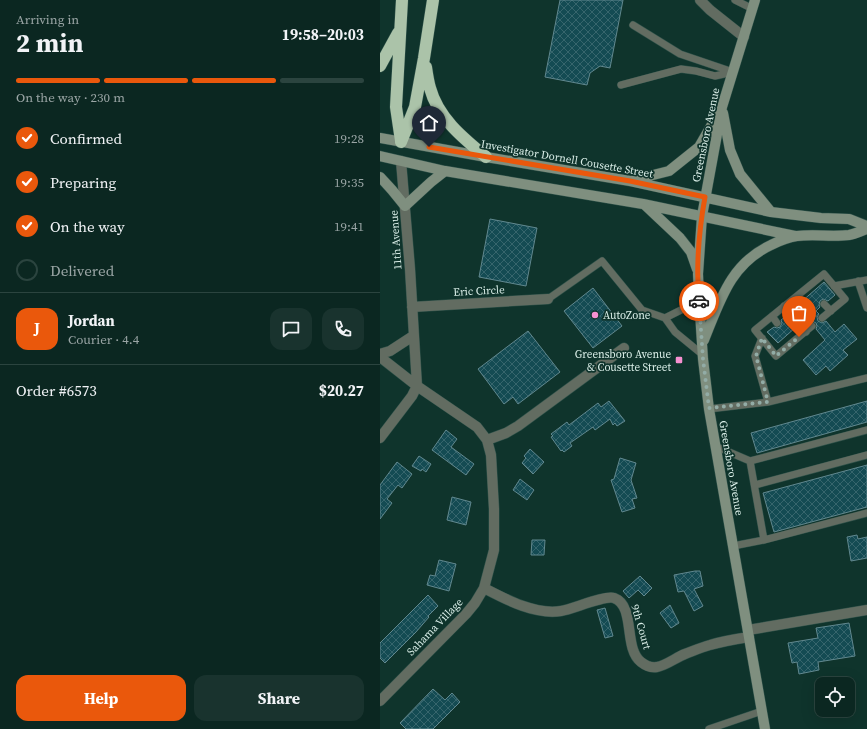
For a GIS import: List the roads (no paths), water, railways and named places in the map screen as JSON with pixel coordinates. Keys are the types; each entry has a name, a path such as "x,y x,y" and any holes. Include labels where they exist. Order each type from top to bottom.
{"highway":[{"path":"401,142 396,107 402,0"},
{"path":"401,142 415,107 433,0"},
{"path":"380,66 400,30"},
{"path":"424,58 430,89 439,110 464,139 486,157"}],"main road":[{"name":"Greensboro Avenue","path":"754,5 722,107 702,216 698,274 702,343 709,408 766,729"},
{"path":"630,181 669,171 699,147 722,107"},
{"path":"722,107 730,150 740,174 771,212"},
{"name":"Investigator Dornell Cousette Street","path":"380,138 630,181 771,212 822,218 849,219 867,226"},
{"name":"11th Avenue","path":"401,142 401,161"},
{"path":"380,156 445,171 643,204 795,236 850,235 867,230"},
{"path":"380,178 405,206 445,171"},
{"path":"643,204 670,227 680,238 691,252 698,274"},
{"path":"702,343 727,285 739,268 763,248 795,236"}],"street":[{"path":"700,0 710,10 744,37"},
{"name":"11th Avenue","path":"401,161 417,386"},
{"name":"Eric Circle","path":"412,307 548,299"},
{"path":"380,356 413,336"},
{"path":"487,440 506,433 518,426 624,348"},
{"name":"Sahama Village","path":"380,356 417,386 477,427 487,440 491,455 495,536 494,550 484,588 475,603 380,701"},
{"path":"380,438 412,396 417,386"},
{"name":"9th Court","path":"484,588 521,605 547,611 560,611 604,598 613,597 620,601 626,612 633,649 638,660 646,666 658,667 708,645 749,634 867,610"}],"lane":[{"path":"735,0 754,5"},
{"path":"633,25 680,54 733,72"},
{"path":"621,85 681,69 715,76 733,72"},
{"path":"548,299 602,261 642,310 664,318 675,332 703,355"},
{"path":"812,326 776,356 755,330 784,306 799,299 811,289 824,274 845,299 822,318"},
{"path":"834,286 867,280"},
{"path":"858,281 867,308"},
{"path":"664,318 683,309 699,297"},
{"path":"824,304 831,311"},
{"path":"784,306 790,312"},
{"path":"772,316 777,323"},
{"path":"800,324 806,332"},
{"path":"787,335 792,342"},
{"path":"762,338 756,356 768,402"},
{"path":"709,408 768,402 864,379 867,374"},
{"path":"715,446 750,461 867,430"},
{"path":"755,485 867,455"},
{"path":"750,461 764,540"},
{"path":"733,546 764,540 867,513"},
{"path":"712,729 762,711"}],"place":[{"name":"AutoZone","path":"595,315"},
{"name":"Greensboro Avenue & Cousette Street","path":"679,360"}]}
